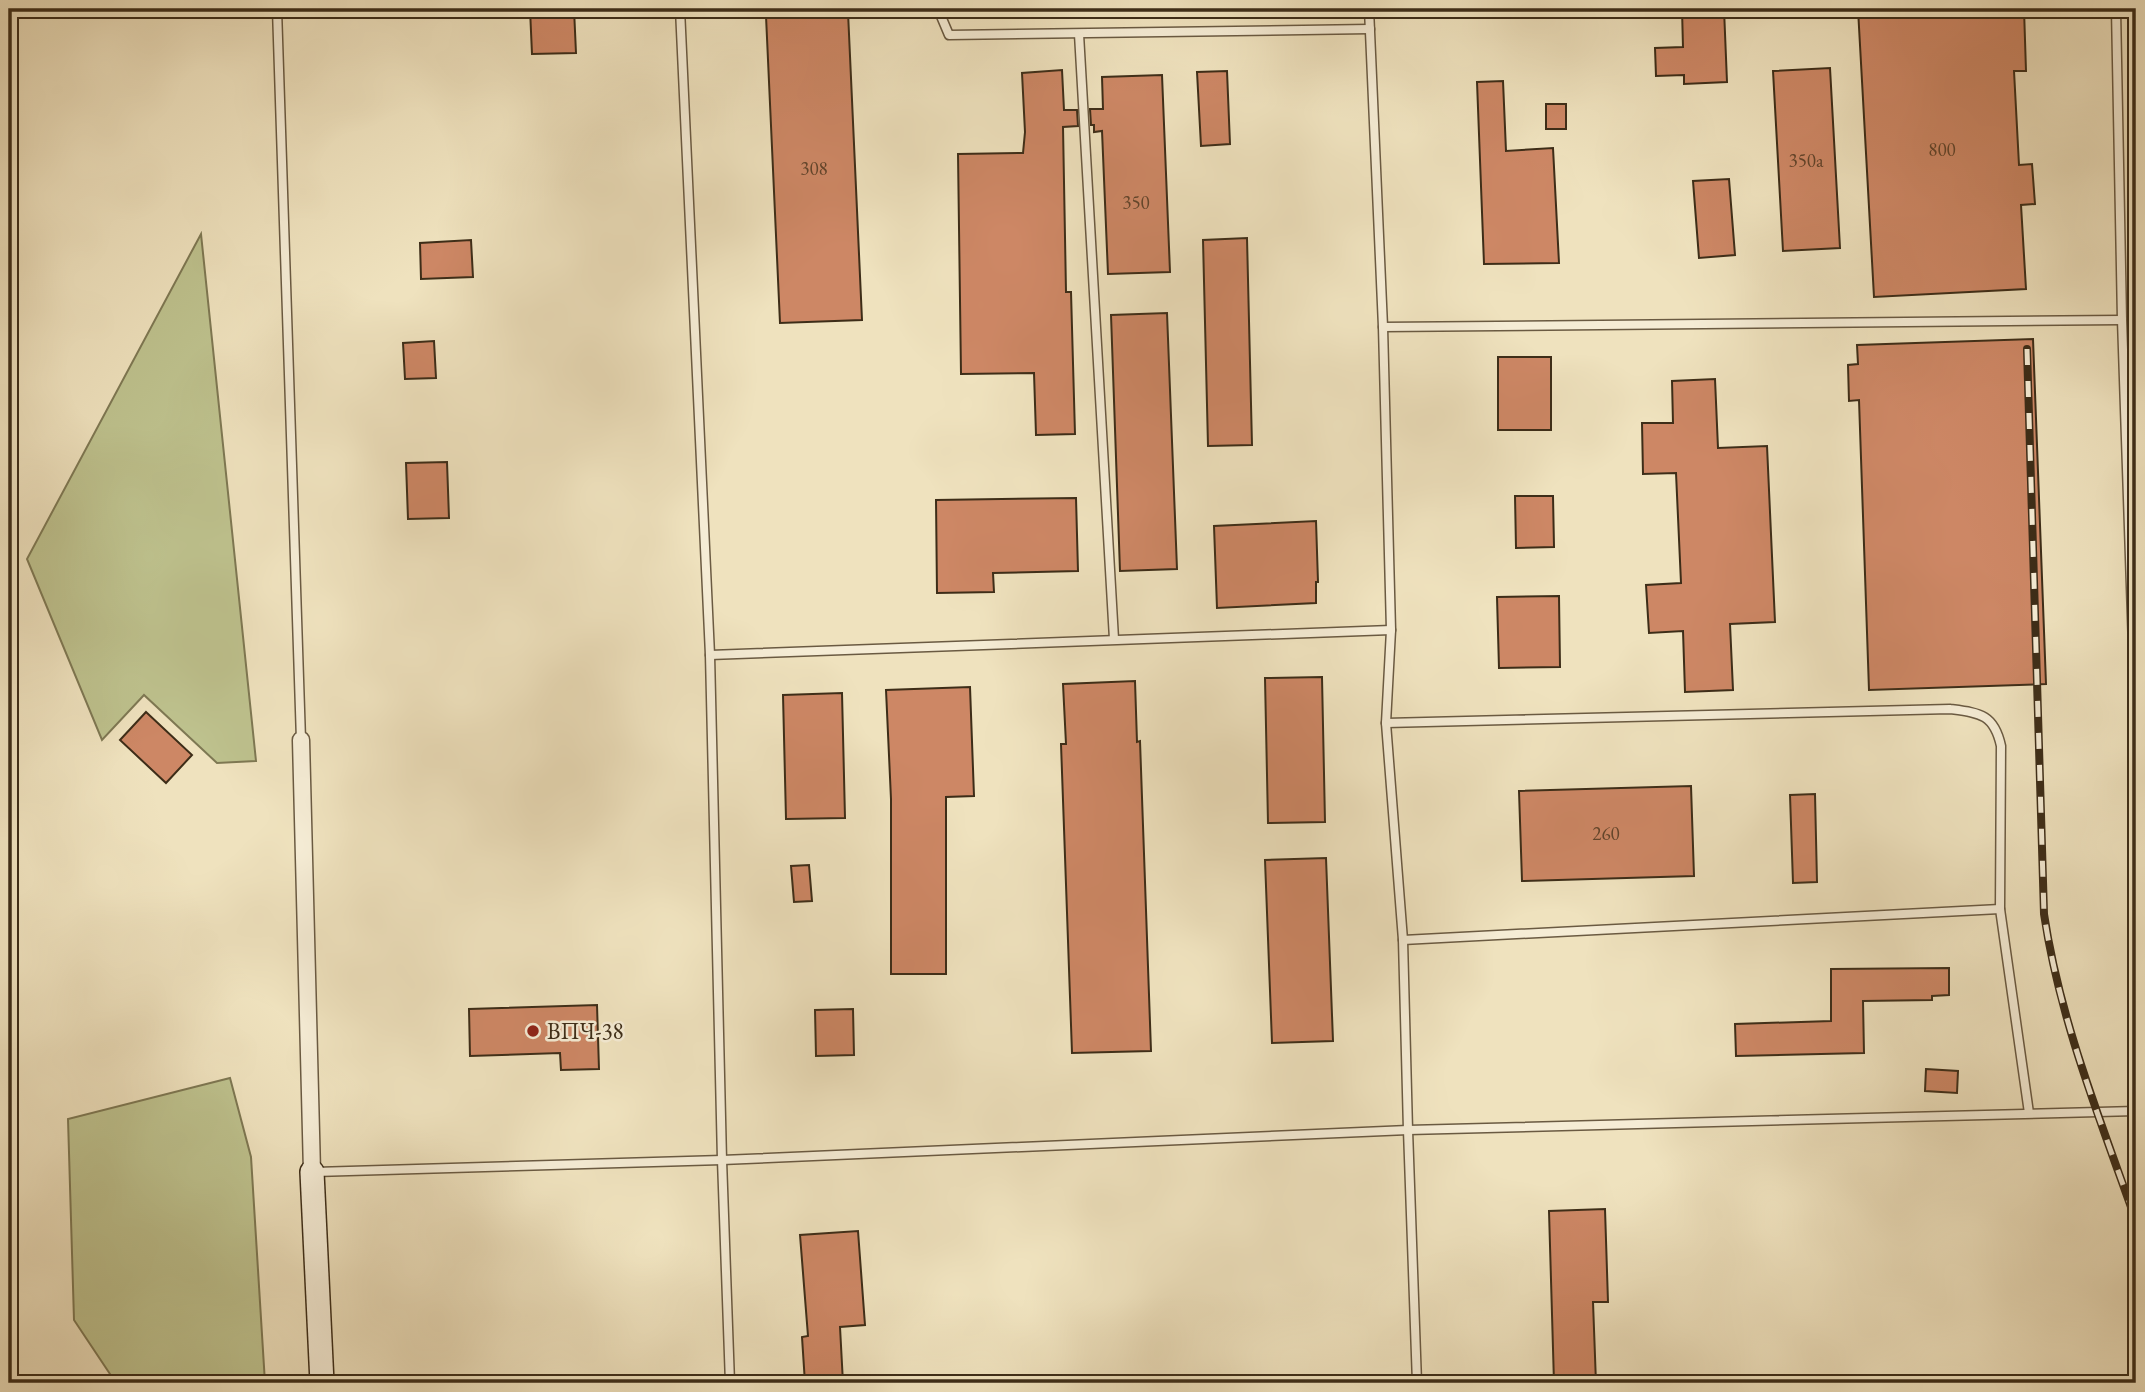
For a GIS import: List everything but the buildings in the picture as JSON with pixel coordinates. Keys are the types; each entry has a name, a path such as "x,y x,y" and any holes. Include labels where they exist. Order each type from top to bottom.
{"street":[{"path":"301,740 312,1172 322,1383"}],"lane":[{"path":"277,9 301,740"},
{"path":"680,9 710,655 730,1383"},
{"path":"938,9 949,35 1370,29"},
{"path":"1369,9 1383,327 1391,630 1386,723 1403,940 1417,1383"},
{"path":"2116,9 2122,320 2136,736"},
{"path":"1079,34 1114,639"},
{"path":"1383,327 2122,320"},
{"path":"710,655 1391,630"},
{"path":"1386,723 1923,710 1970,712 1988,719 1997,729 2001,746 2000,909 2029,1113"},
{"path":"1403,940 2000,909"},
{"path":"312,1172 722,1160 1408,1130 2136,1111"}],"green space":[{"path":"201,234 256,761 217,763 144,695 102,740 27,559"},
{"path":"230,1078 251,1157 265,1383 116,1383 74,1320 68,1119"}],"railway":[{"path":"2027,349 2044,914 2051,954 2071,1031 2136,1221"}],"place":[{"name":"ВПЧ-38","path":"533,1031"}]}
